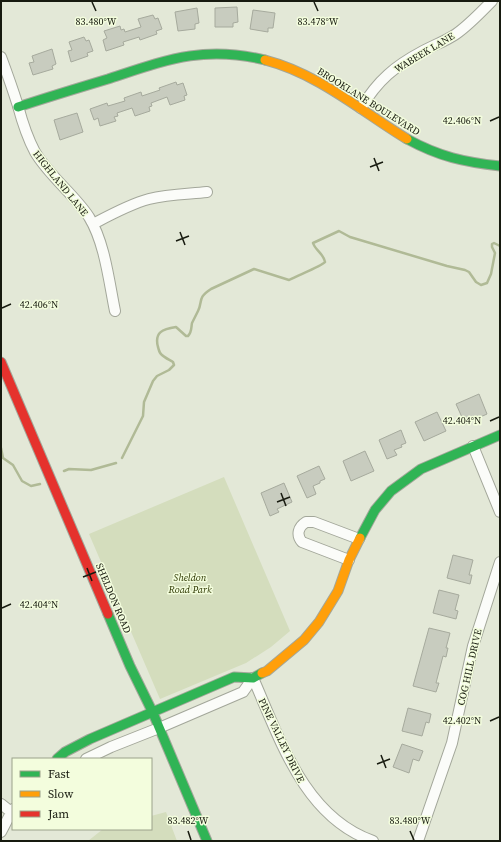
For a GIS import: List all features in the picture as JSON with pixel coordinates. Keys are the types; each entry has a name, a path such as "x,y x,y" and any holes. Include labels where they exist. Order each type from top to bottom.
{"street":[{"name":"WABEEK LANE","path":"361,108 382,80 395,68 455,34 475,19 492,1"},
{"name":"BROOKLANE BOULEVARD","path":"18,107 166,60 193,55 219,54 249,56 276,63 303,73 336,92 415,143 433,152 461,161 500,166"},
{"name":"HIGHLAND LANE","path":"1,57 20,117 35,151 93,224 99,239 115,311"},
{"path":"93,224 148,199 170,195 207,192"},
{"name":"SHELDON ROAD","path":"1,362 130,666 153,713 207,841"},
{"path":"58,758 65,752 90,739 234,678 253,678 267,671 304,640 314,628 338,591 359,539 375,510 391,491 406,479 430,464 500,435"},
{"path":"473,446 500,512"},
{"path":"350,560 302,542 298,533 299,528 306,522 314,522 359,539"},
{"name":"COG HILL DRIVE","path":"418,841 452,743 473,646 500,562"},
{"path":"88,758 243,692 253,678"},
{"name":"PINE VALLEY DRIVE","path":"253,678 289,757 302,782 312,796 324,810 354,833 373,841"},
{"path":"1,804 12,810 1,832"}],"green space":[{"name":"Sheldon Road Park","path":"224,477 290,631 271,647 246,663 160,699 89,534"},
{"path":"166,812 177,841 88,841 102,830 152,830 152,816"}],"building":[{"path":"237,7 238,22 233,23 233,27 215,27 215,8"},
{"path":"197,8 199,23 195,24 195,29 178,31 175,12"},
{"path":"253,10 275,13 273,28 268,28 268,32 250,29"},
{"path":"153,15 155,19 158,18 162,29 156,31 157,34 140,40 139,37 123,42 124,45 106,51 103,40 107,38 104,31 120,26 121,30 124,29 125,32 141,27 138,19"},
{"path":"84,37 86,41 89,40 93,51 87,53 88,56 71,62 68,51 72,50 69,42"},
{"path":"52,49 56,64 52,66 53,69 33,75 29,63 34,62 32,56"},
{"path":"176,82 177,85 183,83 187,95 184,96 185,100 170,105 167,97 151,103 152,106 149,107 150,111 135,116 132,108 117,113 118,116 114,117 116,121 100,126 98,118 94,120 90,109 107,103 108,106 125,101 124,98 141,92 142,96 160,90 159,88"},
{"path":"77,113 83,132 60,140 54,120"},
{"path":"479,394 487,414 465,424 456,404"},
{"path":"437,412 446,431 424,441 415,422"},
{"path":"401,430 406,443 401,445 402,447 394,450 397,455 387,459 379,440"},
{"path":"365,451 374,471 351,481 343,461"},
{"path":"319,466 325,479 313,486 316,494 307,498 297,476"},
{"path":"284,483 292,502 277,509 279,512 270,516 261,493"},
{"path":"453,555 473,560 469,575 472,575 470,584 447,578"},
{"path":"439,590 459,595 455,610 458,611 456,619 433,613"},
{"path":"429,628 450,633 446,648 448,648 446,657 443,656 436,683 439,683 436,692 413,686"},
{"path":"408,708 431,714 429,723 426,722 422,736 402,731"},
{"path":"402,744 423,751 419,761 413,759 409,773 393,767"}],"waterway":[{"path":"122,458 143,416 144,402 153,381 157,376 169,370 174,365 173,362 161,354 158,347 157,338 164,330 176,327 188,336 202,297 211,289 254,269 289,280 325,262 313,243 339,231 350,237 465,270 469,272 476,282 481,285 487,283 491,274 495,253 492,244 494,243 500,246"},
{"path":"1,448 3,458 13,465 22,481 31,486 40,484"},
{"path":"64,471 69,469 91,470 116,463"}],"traffic: fast":[{"path":"18,107 148,66 185,57 203,54 222,54 265,60"},
{"path":"407,139 452,158 500,166"},
{"path":"360,538 375,510 391,491 421,469 500,435"},
{"path":"108,614 130,666 153,713 207,841"},
{"path":"58,758 65,752 90,739 234,677 253,678 262,673"}],"traffic: slow":[{"path":"265,60 285,66 322,84 407,139"},
{"path":"262,673 267,671 304,640 319,622 338,591 349,560 360,538"}],"traffic: jam":[{"path":"1,362 108,614"}]}
